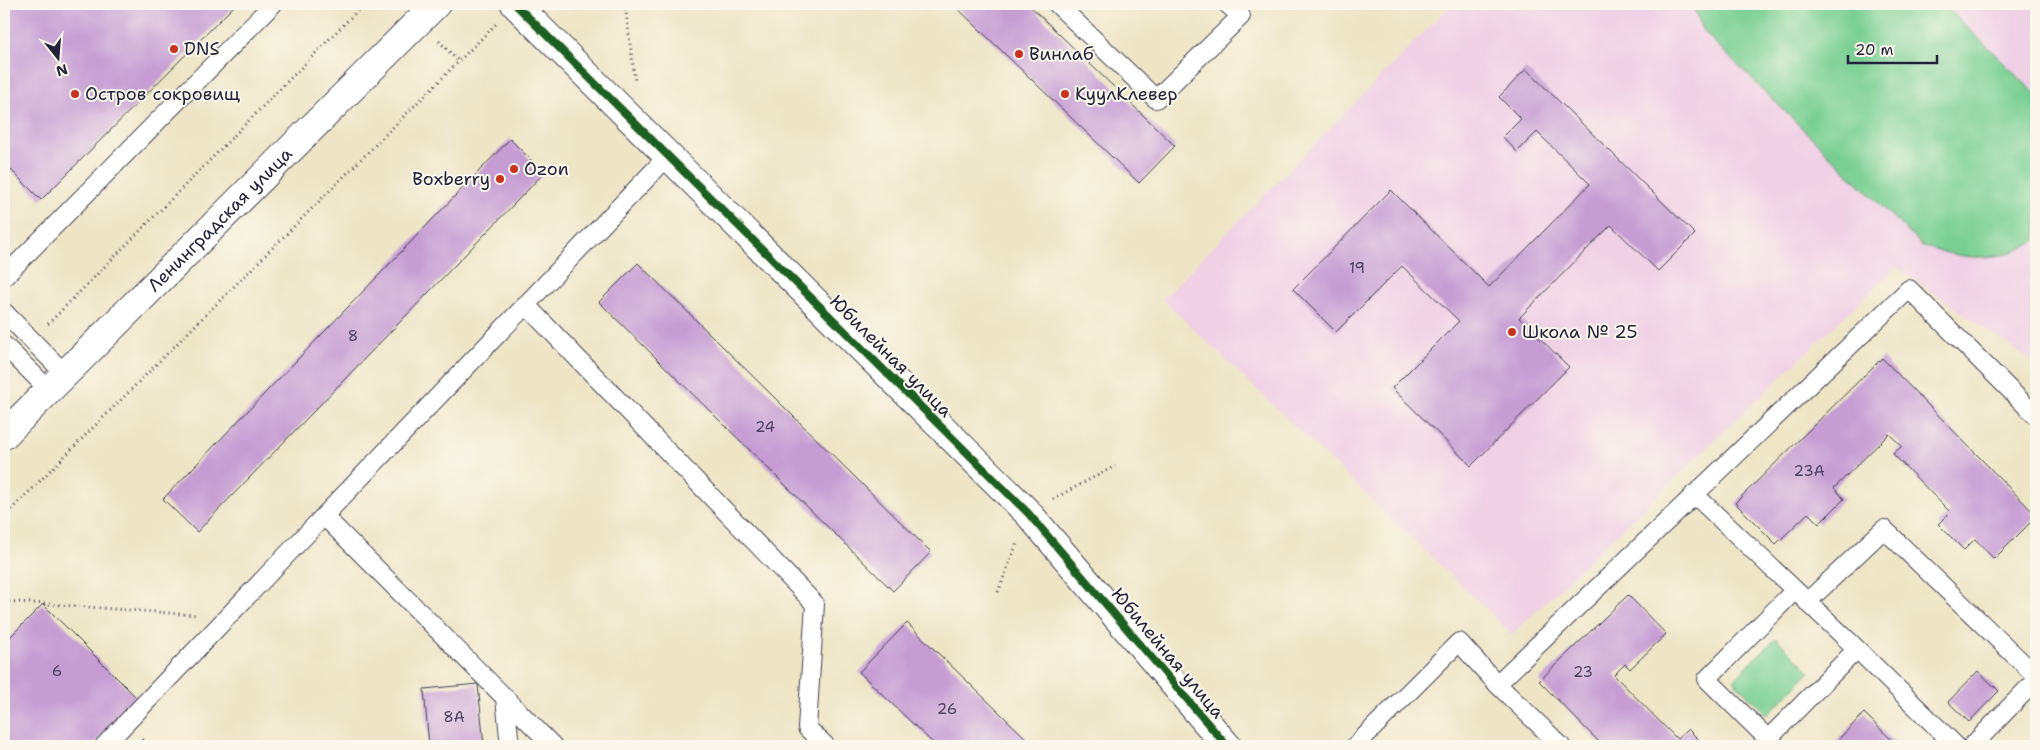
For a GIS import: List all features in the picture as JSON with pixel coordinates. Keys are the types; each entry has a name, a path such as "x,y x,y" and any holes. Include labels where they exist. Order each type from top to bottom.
{"street":[{"name":"Ленинградская улица","path":"4,435 436,4"},
{"name":"Юбилейная улица","path":"515,4 1028,513 1227,746"}],"lane":[{"path":"7,266 273,4"},
{"path":"1057,4 1156,99 1241,16 1227,4"},
{"path":"104,746 668,156"},
{"path":"1496,684 1909,289 2036,416"},
{"path":"526,306 815,604 807,728 826,746"},
{"path":"4,312 32,340 57,382"},
{"path":"4,345 57,382"},
{"path":"1694,494 1956,746"},
{"path":"324,516 554,746"},
{"path":"1857,649 1768,739 1707,679 1801,596 1884,528 2036,676"},
{"path":"1355,746 1459,642 1496,684 1561,746"},
{"path":"1972,746 2036,680"},
{"path":"505,698 510,746"}],"path":[{"path":"32,340 364,4"},
{"path":"4,517 515,4"},
{"path":"625,4 641,128"},
{"path":"4,601 228,617"}],"shaded area":[{"name":"Школа № 25","path":"1452,4 2036,4 2036,364 1896,267 1512,634 1162,299"}],"green space":[{"path":"1692,4 1943,4 2036,94 2036,240 2008,253 1980,257 1952,254 1922,246 1704,32"},
{"path":"1776,638 1810,672 1767,715 1733,680"}],"building":[{"name":"Остров сокровищ","path":"4,4 236,4 41,200 4,163"},
{"path":"953,4 1028,4 1175,146 1139,183"},
{"path":"1526,69 1695,234 1658,271 1611,225 1519,318 1569,367 1471,466 1392,388 1459,321 1402,266 1336,332 1293,289 1391,190 1489,287 1590,184 1537,132 1517,152 1503,137 1521,119 1499,97"},
{"path":"510,139 544,173 197,532 163,499"},
{"path":"638,263 931,552 893,591 599,302"},
{"path":"1882,358 2036,515 1994,559 1975,539 1964,550 1938,524 1950,512 1893,454 1902,446 1889,434 1834,488 1844,499 1819,524 1808,513 1776,544 1735,503"},
{"path":"1628,595 1666,634 1630,669 1625,664 1614,675 1677,739 1688,729 1705,746 1603,746 1539,681"},
{"path":"43,604 139,700 92,746 4,746 4,643"},
{"path":"907,623 1034,746 936,746 859,672"},
{"path":"1978,671 1999,691 1969,722 1948,702"},
{"path":"478,684 484,746 429,746 424,689"},
{"path":"1864,713 1898,746 1832,746"}],"cycle path":[{"path":"515,4 1028,513 1227,746"}],"place":[{"name":"DNS","path":"174,49"},
{"name":"Винлаб","path":"1019,54"},
{"name":"Остров сокровищ","path":"75,94"},
{"name":"КуулКлевер","path":"1065,94"},
{"name":"Ozon","path":"514,169"},
{"name":"Boxberry","path":"500,179"},
{"name":"Школа № 25","path":"1512,332"}]}
